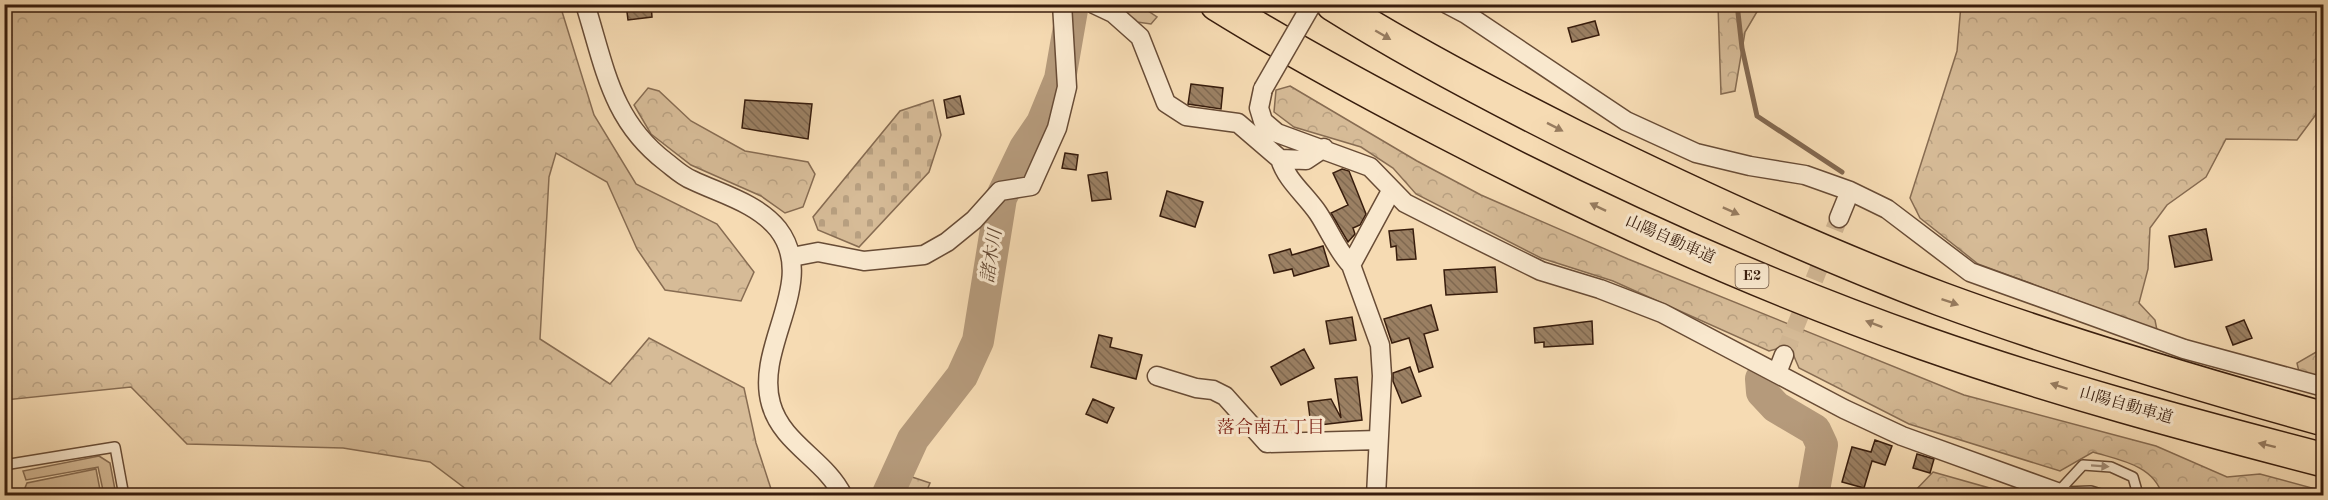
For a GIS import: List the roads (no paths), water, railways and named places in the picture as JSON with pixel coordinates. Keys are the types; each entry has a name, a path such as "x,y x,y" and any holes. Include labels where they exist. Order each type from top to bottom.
{"highway":[{"name":"山陽自動車道","path":"1217,4 1361,88 1503,162 1643,229 1784,290 1924,343 2063,388 2324,460"},
{"path":"1333,4 1382,35 1517,107 1672,185 1805,244 1941,299 2085,348 2324,418"}],"street":[{"path":"585,4 619,110 645,146 688,178 753,207 777,229 792,257 789,291 769,368 771,403 783,430 843,495"},
{"path":"792,257 818,252 864,261 924,255 947,242 974,220 1000,192 1031,186 1057,128 1067,87 1062,4"},
{"path":"1094,4 1113,13 1140,37 1166,103 1186,116 1238,123 1280,159 1285,173 1318,213 1337,250 1351,265 1380,345 1382,376 1376,495"},
{"path":"1312,4 1263,89 1259,108 1263,121 1277,133 1324,148 1370,167 1391,191 1405,202 1541,271 1600,289 1662,313 1902,436 2060,494"},
{"path":"1447,4 1466,14 1626,121 1696,153 1750,166 1805,175 1850,191 1887,209 1970,272 2184,349 2324,387"},
{"path":"1280,159 1306,160 1324,148"},
{"path":"1351,265 1391,191"},
{"path":"1839,218 1850,191"},
{"path":"1777,373 1784,355"},
{"path":"1157,376 1196,388 1213,390 1225,396 1268,443 1378,440"}],"lane":[{"path":"4,465 115,447 124,495"},
{"path":"2060,494 2084,465 2111,467 2133,477 2137,491 2135,495"},
{"path":"2060,494 2091,491 2107,495"}],"waterway":[{"name":"諸木川","path":"887,496 913,439 962,376 978,341 1001,198 1025,148 1042,123 1060,79 1073,4"},
{"path":"1737,4 1742,48 1757,116 1842,172"},
{"path":"1761,379 1762,392 1776,407 1815,430 1822,445 1813,496"}],"tunnel":[{"path":"1784,355 1839,218"}],"district":[{"name":"落合南五丁目","path":"1271,428"}]}
